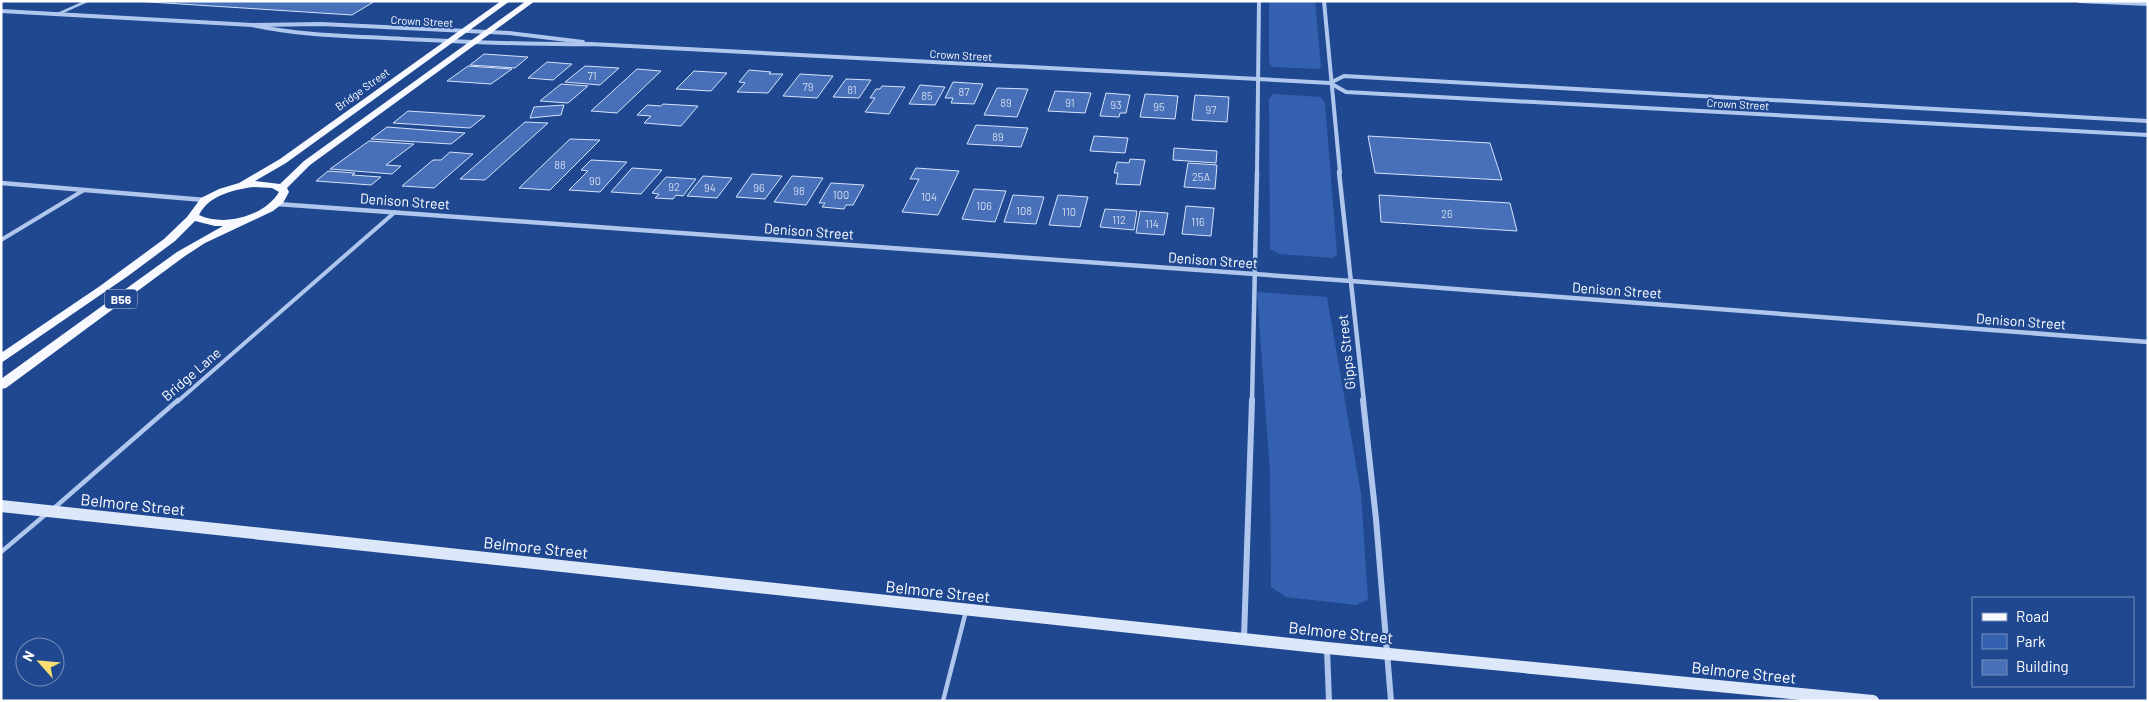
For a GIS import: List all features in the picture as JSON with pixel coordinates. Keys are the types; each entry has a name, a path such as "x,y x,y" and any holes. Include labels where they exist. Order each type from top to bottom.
{"main road":[{"name":"Bridge Street","path":"228,190 283,161 506,1"},
{"path":"277,204 282,199 284,192 282,188 307,163 531,1"},
{"name":"B56","path":"1,359 167,242 193,216 198,206 205,200 228,190 263,184 282,188"},
{"name":"B56","path":"1,385 201,241 277,204"},
{"name":"B56","path":"193,216 209,223 245,219"}],"street":[{"path":"1244,639 1256,274 1260,1"},
{"name":"Gipps Street","path":"1324,1 1330,83 1376,520 1391,701"},
{"path":"2079,1 2148,4"},
{"path":"2144,1 2148,4"},
{"name":"Crown Street","path":"1,11 252,25 290,22 557,36 591,44"},
{"name":"Crown Street","path":"252,25 275,31 450,41 544,46 591,44 1330,83 1346,92 2148,136"},
{"name":"Crown Street","path":"1330,83 1344,76 2148,121"},
{"path":"1,183 205,200"},
{"name":"Denison Street","path":"277,204 1351,281 2148,342"},
{"name":"Belmore Street","path":"1,506 1327,648 1872,701"},
{"path":"1327,648 1329,701"}],"lane":[{"path":"58,14 86,1"},
{"path":"1,240 86,189"},
{"name":"Bridge Lane","path":"1,552 395,212"},
{"path":"943,701 966,610"}],"green space":[{"path":"1269,1 1315,1 1321,66 1319,69 1272,67 1269,62"},
{"path":"1273,94 1321,97 1325,103 1337,254 1332,258 1279,254 1270,249 1269,99"},
{"path":"1257,292 1327,297 1361,494 1368,600 1356,605 1286,597 1271,587 1270,473"}],"building":[{"path":"134,1 375,1 352,15"},
{"path":"484,54 528,57 515,68 470,65"},
{"path":"547,62 572,64 553,80 528,78"},
{"path":"468,66 512,69 491,84 447,81"},
{"path":"585,66 619,68 600,85 565,82"},
{"path":"637,69 661,71 617,113 591,111"},
{"path":"749,70 771,72 769,74 783,74 768,93 737,92 745,83 739,82"},
{"path":"694,71 727,73 711,91 676,89"},
{"path":"800,74 833,76 817,98 783,96"},
{"path":"846,79 871,80 859,98 833,97"},
{"path":"953,82 983,84 974,104 951,103 953,98 945,98"},
{"path":"561,84 588,86 568,103 540,101"},
{"path":"920,85 945,87 935,105 909,104"},
{"path":"882,86 905,87 889,114 865,112 875,98 870,98 876,89 880,89"},
{"path":"997,88 1028,89 1017,117 984,115"},
{"path":"1055,91 1091,93 1085,113 1048,111"},
{"path":"1106,93 1130,95 1126,113 1120,113 1119,117 1100,116"},
{"path":"1145,94 1178,96 1175,119 1140,117"},
{"path":"1195,95 1229,97 1227,122 1192,120"},
{"path":"663,104 698,106 681,126 644,123 651,116 637,115 647,105 661,106"},
{"path":"564,105 561,115 530,118 534,107"},
{"path":"408,111 485,116 470,128 393,123"},
{"path":"525,122 548,123 485,180 460,179"},
{"path":"976,125 1028,128 1021,147 967,144"},
{"path":"387,127 465,133 451,144 371,139"},
{"path":"1094,136 1128,138 1125,153 1090,151"},
{"path":"1368,136 1490,143 1502,180 1375,173"},
{"path":"570,139 600,140 550,190 519,188"},
{"path":"369,141 414,144 386,165 401,166 392,174 330,169"},
{"path":"1174,148 1217,151 1216,163 1173,160"},
{"path":"450,152 473,154 434,188 402,186 433,160 441,160"},
{"path":"1130,159 1145,160 1140,185 1116,184 1118,173 1114,173 1117,162 1129,163"},
{"path":"591,160 627,162 600,192 569,190 588,171 581,170"},
{"path":"1188,163 1217,165 1215,189 1184,187"},
{"path":"632,168 662,170 641,194 611,192"},
{"path":"916,168 959,171 938,215 902,212 919,179 910,179"},
{"path":"328,171 381,177 371,185 316,181"},
{"path":"752,174 782,176 765,199 736,197"},
{"path":"703,176 732,178 717,198 687,196"},
{"path":"792,176 823,178 806,205 774,202"},
{"path":"666,177 696,179 683,196 676,195 673,199 655,198 659,194 652,193"},
{"path":"831,183 864,185 853,205 846,205 844,209 822,207 825,203 819,203"},
{"path":"974,189 1006,191 995,222 962,219"},
{"path":"1013,195 1044,197 1036,224 1004,222"},
{"path":"1058,195 1088,197 1080,227 1049,225"},
{"path":"1379,195 1510,203 1517,231 1381,222"},
{"path":"1186,206 1214,208 1211,236 1182,234"},
{"path":"1105,209 1137,211 1134,230 1100,227"},
{"path":"1140,211 1168,213 1164,235 1136,233"}]}
